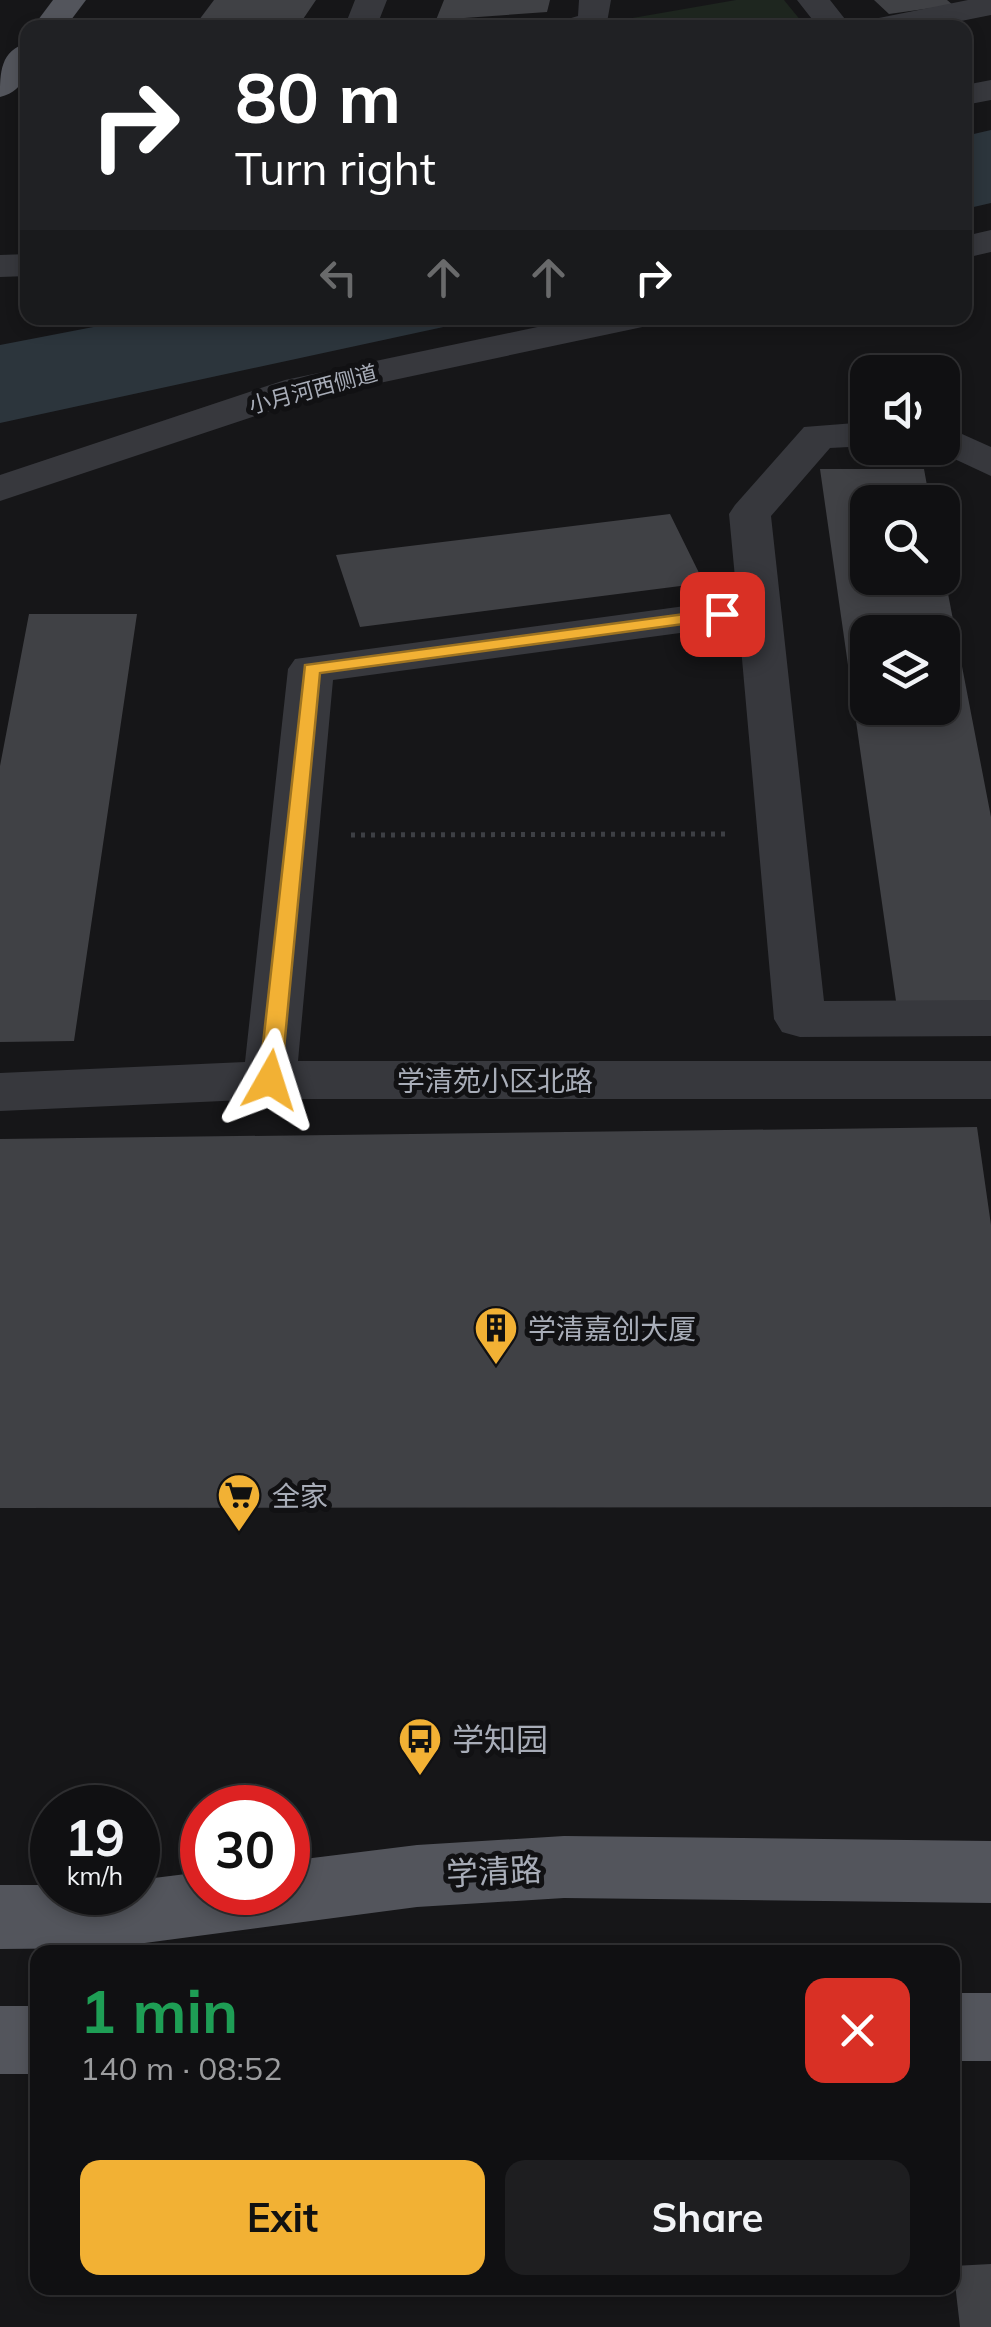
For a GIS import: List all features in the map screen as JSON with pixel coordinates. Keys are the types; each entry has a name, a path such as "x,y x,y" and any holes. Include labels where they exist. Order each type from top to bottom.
{"main road":[{"path":"54,20 70,0"},
{"path":"0,87 20,63"},
{"name":"学清路","path":"0,1917 107,1916 417,1876 564,1867 991,1872"},
{"path":"960,2027 991,2027"},
{"path":"0,2040 30,2040"}],"street":[{"path":"814,0 830,20"},
{"path":"915,20 991,5"},
{"name":"小月河西侧道","path":"0,489 299,388 600,325"},
{"path":"850,435 818,436 750,514 800,1019 991,1018"},
{"path":"960,448 991,464"},
{"path":"270,1080 312,669 759,609"},
{"name":"学清苑小区北路","path":"0,1092 270,1080 991,1080"}],"path":[{"path":"294,835 782,834"}],"shaded area":[{"path":"736,0 784,0 800,20 621,20"},
{"path":"991,130 991,203 972,207 972,134"},
{"path":"104,325 453,325 0,423 0,345"}],"building":[{"path":"214,0 316,0 302,20 199,20"},
{"path":"444,0 550,0 547,12 436,20"},
{"path":"874,0 947,0 953,5 889,14"},
{"path":"820,469 924,469 927,485 850,485 850,595 948,595 952,615 850,615 850,679"},
{"path":"670,514 704,583 360,627 336,555"},
{"path":"29,614 137,614 74,1041 0,1042 0,766"},
{"path":"960,656 991,817 991,1009 897,1008 857,725 960,725"},
{"name":"学清嘉创大厦","path":"977,1127 991,1225 991,1507 0,1508 0,1139"},
{"path":"991,2264 991,2327 960,2327 956,2295 960,2295 960,2266"}],"place":[{"name":"学清嘉创大厦","path":"496,1366"},
{"name":"全家","path":"239,1533"},
{"name":"学知园","path":"420,1777"}],"route":[{"path":"270,1080 312,669 722,614"}]}
